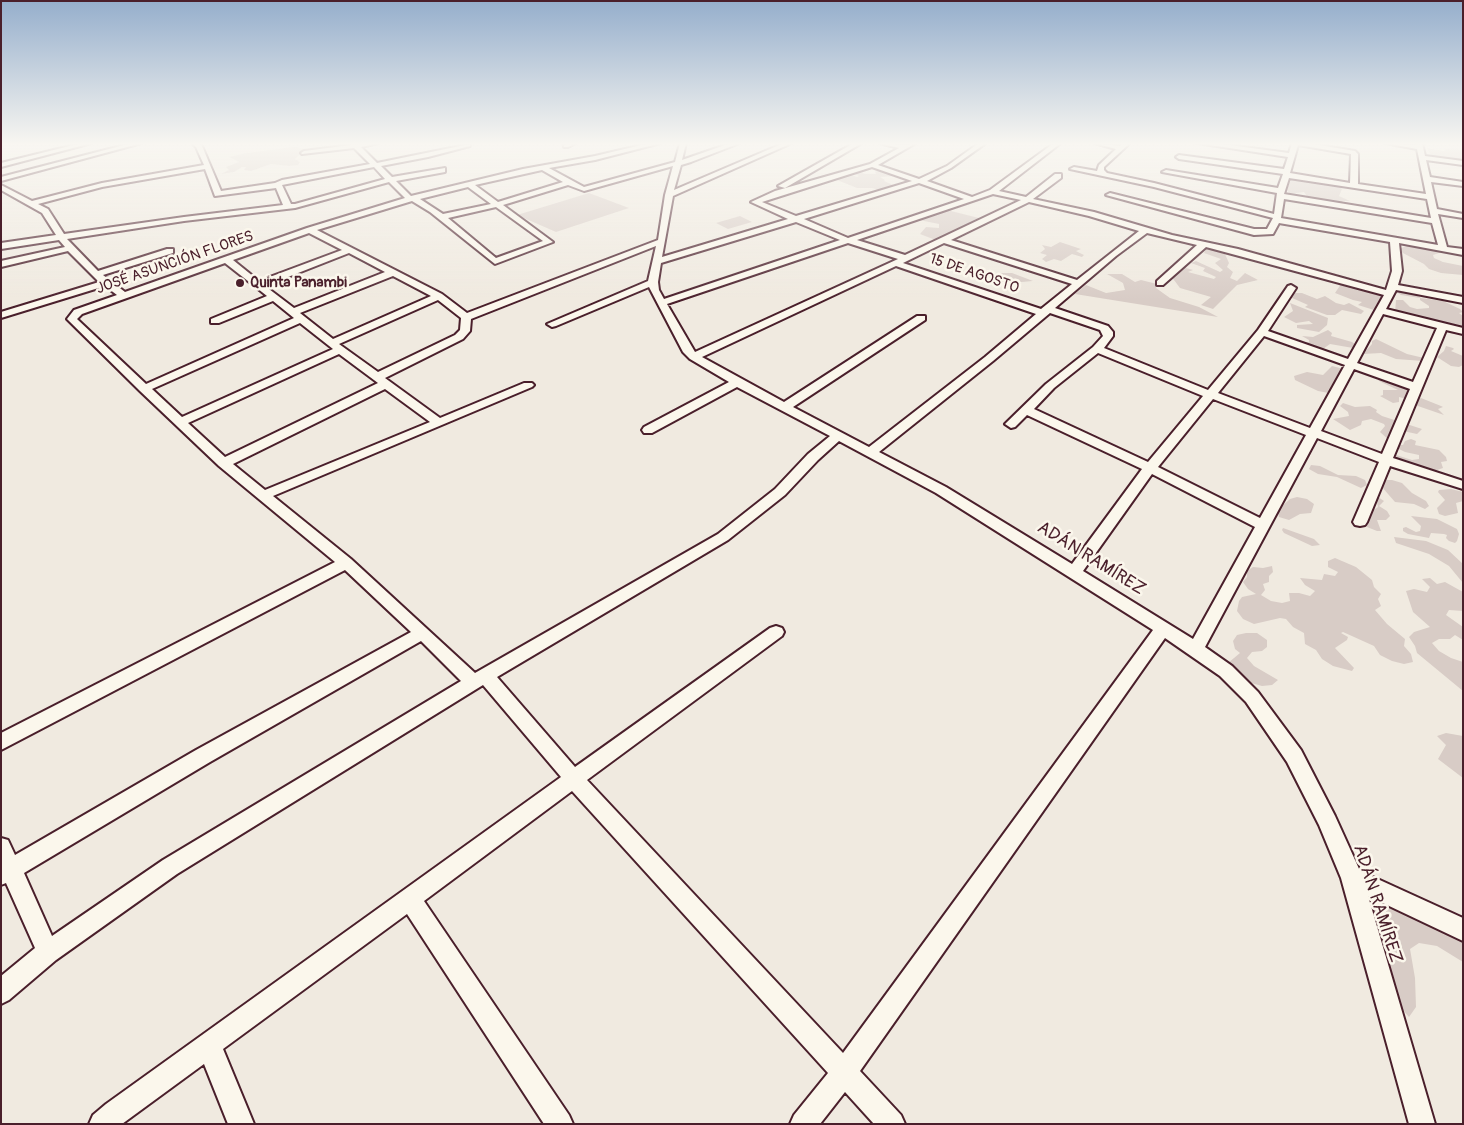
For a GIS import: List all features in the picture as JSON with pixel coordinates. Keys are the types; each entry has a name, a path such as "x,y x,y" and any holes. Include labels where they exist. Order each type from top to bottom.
{"street":[{"path":"17,196 45,210 61,237 71,248 106,283 124,296"},
{"path":"33,203 62,196"},
{"path":"283,196 288,207"},
{"path":"1,246 184,219 288,207 331,196"},
{"path":"407,196 442,218 496,261 549,242 483,196"},
{"name":"JOSÉ ASUNCIÓN FLORES","path":"144,389 72,320 73,316 78,312 310,230 425,196"},
{"path":"442,218 527,196"},
{"name":"ADÁN RAMÍREZ","path":"670,196 662,241 656,262 654,290 687,350 694,357 737,382 941,490 1196,649 1226,671 1252,697 1294,756 1328,822 1352,878 1422,1124"},
{"name":"15 DE AGOSTO","path":"774,196 755,202 847,240 905,258"},
{"path":"656,262 874,196"},
{"path":"961,196 969,198"},
{"path":"661,303 979,196"},
{"path":"1008,196 1094,211 1144,231 1391,290 1463,300"},
{"path":"694,357 896,263 1033,196"},
{"path":"1134,196 1260,233 1272,230 1277,219 1281,196"},
{"path":"1194,196 1277,219 1463,252"},
{"path":"1290,196 1437,221"},
{"path":"1430,196 1443,248"},
{"path":"1434,211 1463,216"},
{"path":"310,230 439,296 466,317"},
{"path":"871,452 989,359 1078,283 1144,231"},
{"path":"943,240 1078,283"},
{"path":"1196,649 1262,525 1381,311 1397,271 1394,240"},
{"path":"466,317 662,241"},
{"path":"1160,283 1203,244"},
{"path":"1,264 71,248"},
{"path":"258,285 350,250"},
{"path":"97,274 170,252"},
{"path":"227,260 439,423"},
{"name":"15 DE AGOSTO","path":"896,263 1104,328 1108,332 1108,336 1097,349"},
{"path":"394,272 297,315 144,389 224,464 265,495 479,679 574,779 892,1124"},
{"path":"552,324 654,282"},
{"path":"1,314 106,283"},
{"path":"1074,572 1150,468 1262,332 1291,288"},
{"path":"180,422 439,296"},
{"path":"215,321 274,297"},
{"path":"1381,311 1463,331"},
{"path":"224,464 459,337 465,331 466,317"},
{"path":"784,407 921,318"},
{"path":"1360,522 1443,326"},
{"path":"1262,332 1418,388"},
{"path":"1011,424 1025,409 1097,349 1314,434 1463,485"},
{"path":"648,430 737,382"},
{"path":"265,495 528,385"},
{"path":"1025,409 1150,468 1262,525"},
{"path":"1,992 48,952 170,867 479,679 723,537 780,492 813,457 839,435"},
{"path":"1,742 346,564"},
{"path":"803,1124 844,1073 1163,628"},
{"path":"6,873 203,756 423,632"},
{"path":"102,1124 115,1112 776,632"},
{"path":"1,847 6,873 48,952"},
{"path":"1352,878 1463,930"},
{"path":"410,899 560,1124"},
{"path":"208,1045 241,1124"}],"shaded area":[{"path":"581,196 596,196 629,208 556,232 517,215"},
{"path":"1306,196 1339,196 1350,201 1342,201 1345,205 1309,199"},
{"path":"947,210 983,219 938,241 920,234 926,227 939,228 939,224 919,220"},
{"path":"740,216 752,222 728,229 716,223"},
{"path":"1060,242 1081,249 1076,251 1084,255 1082,257 1072,254 1061,261 1054,259 1046,262 1042,259 1047,255 1040,253 1045,249 1042,245 1051,247"},
{"path":"1407,246 1439,250 1442,252 1433,255 1434,258 1463,266 1463,275 1441,273 1429,269 1424,264 1401,252 1401,248"},
{"path":"1207,247 1224,252 1229,263 1227,267 1233,272 1230,278 1237,281 1245,273 1258,280 1237,285 1213,309 1201,305 1211,297 1180,288 1171,276 1188,260 1186,268 1193,270 1188,272 1214,279 1216,277 1203,271 1205,268 1191,263 1196,261 1220,272 1223,270 1215,263 1221,259 1204,253"},
{"path":"984,271 1012,273 1033,281 1010,283 977,278"},
{"path":"1107,274 1122,274 1135,282 1141,280 1157,284 1156,288 1170,298 1199,307 1218,317 1075,294 1086,285 1106,293 1125,290 1123,283"},
{"path":"1335,281 1383,293 1374,310 1358,305 1362,302 1335,293 1341,284"},
{"path":"1399,290 1413,293 1421,298 1443,301 1460,309 1463,312 1459,313 1463,316 1463,327 1395,313 1396,300 1403,300 1410,307 1417,309 1429,308 1420,298 1401,295 1398,293"},
{"path":"1295,293 1302,293 1317,299 1325,296 1336,303 1344,305 1349,303 1364,311 1361,314 1342,310 1335,315 1327,315 1305,307 1308,305 1290,297"},
{"path":"1290,303 1328,318 1327,325 1319,332 1297,328 1297,325 1313,324 1309,321 1296,323 1284,317 1293,311"},
{"path":"1328,330 1332,333 1331,336 1355,344 1353,348 1330,344 1320,351 1304,347 1301,343 1309,342 1309,340 1302,336 1313,337"},
{"path":"1376,339 1407,354 1424,358 1423,361 1396,359 1381,353 1363,354 1372,344 1372,341"},
{"path":"1446,346 1453,348 1451,351 1463,356 1463,365 1459,367 1451,366 1437,357 1444,351"},
{"path":"1332,366 1344,369 1334,394 1318,391 1295,380 1294,376 1307,372 1323,375"},
{"path":"1379,379 1400,384 1415,395 1407,399 1399,397 1399,402 1393,403 1380,396 1383,395 1383,390 1398,390 1381,382"},
{"path":"1421,398 1443,407 1438,409 1444,415 1415,405 1416,400"},
{"path":"1343,403 1355,407 1370,406 1382,416 1422,429 1417,434 1403,431 1390,441 1380,432 1385,426 1384,424 1371,419 1362,421 1361,425 1350,430 1333,419 1349,416 1348,412 1340,406"},
{"path":"1411,439 1416,441 1415,445 1439,450 1446,457 1447,461 1441,462 1443,468 1434,471 1435,475 1392,462 1393,454 1412,460 1419,459 1419,455 1397,448 1399,445 1403,445 1405,441"},
{"path":"1311,465 1320,466 1338,475 1356,476 1365,480 1367,485 1361,488 1337,477 1318,474 1309,469"},
{"path":"1383,480 1402,483 1412,493 1426,501 1429,506 1425,509 1414,504 1395,502 1381,486"},
{"path":"1451,489 1463,492 1463,501 1456,503 1458,513 1445,516 1439,514 1437,508 1445,500 1438,492 1439,490"},
{"path":"1297,497 1307,499 1314,504 1311,513 1300,514 1289,520 1279,517 1278,511 1281,507 1290,499"},
{"path":"1378,497 1384,501 1379,506 1387,511 1390,516 1386,520 1377,520 1381,531 1367,527 1364,521 1369,513 1378,507 1376,498"},
{"path":"1411,516 1437,519 1457,529 1459,534 1457,541 1455,543 1449,541 1446,538 1447,535 1444,534 1431,533 1429,538 1408,534 1403,531 1403,528 1406,527 1416,532 1420,531 1421,526"},
{"path":"1283,528 1314,539 1320,545 1312,546 1284,533"},
{"path":"1394,537 1426,541 1448,550 1463,564 1463,583 1449,566 1429,554 1396,543"},
{"path":"1335,558 1356,567 1372,580 1374,587 1381,594 1378,599 1381,606 1375,610 1387,624 1405,639 1404,646 1411,654 1413,662 1404,664 1392,661 1380,655 1374,646 1343,632 1341,633 1348,637 1347,640 1335,648 1354,668 1352,671 1333,666 1322,659 1316,650 1305,644 1304,633 1293,627 1286,619 1280,618 1254,624 1243,619 1237,611 1242,597 1256,594 1248,589 1243,582 1247,577 1247,571 1253,567 1263,568 1272,566 1273,572 1269,576 1269,582 1263,584 1265,590 1261,595 1271,601 1282,603 1290,601 1289,593 1310,596 1315,591 1305,585 1300,578 1322,580 1324,574 1335,576 1338,572 1328,567 1328,561"},
{"path":"1430,578 1437,584 1445,582 1463,592 1463,611 1449,610 1446,615 1463,627 1463,640 1455,635 1450,639 1439,639 1432,643 1439,651 1463,662 1463,691 1417,653 1409,637 1414,632 1430,627 1413,612 1406,591 1414,589 1427,592 1430,587 1422,579"},
{"path":"1257,633 1267,640 1267,647 1262,651 1252,652 1247,658 1254,666 1278,680 1272,685 1262,686 1237,679 1228,663 1240,653 1235,649 1233,641 1237,635"},
{"path":"1446,733 1463,736 1463,778 1438,759 1446,745 1437,736"},
{"path":"1379,891 1463,940 1463,962 1437,946 1419,943 1410,949 1415,978 1416,1007 1409,1017 1395,1001 1372,927 1374,902"}],"place":[{"name":"Quinta Panambi","path":"240,283"}]}
